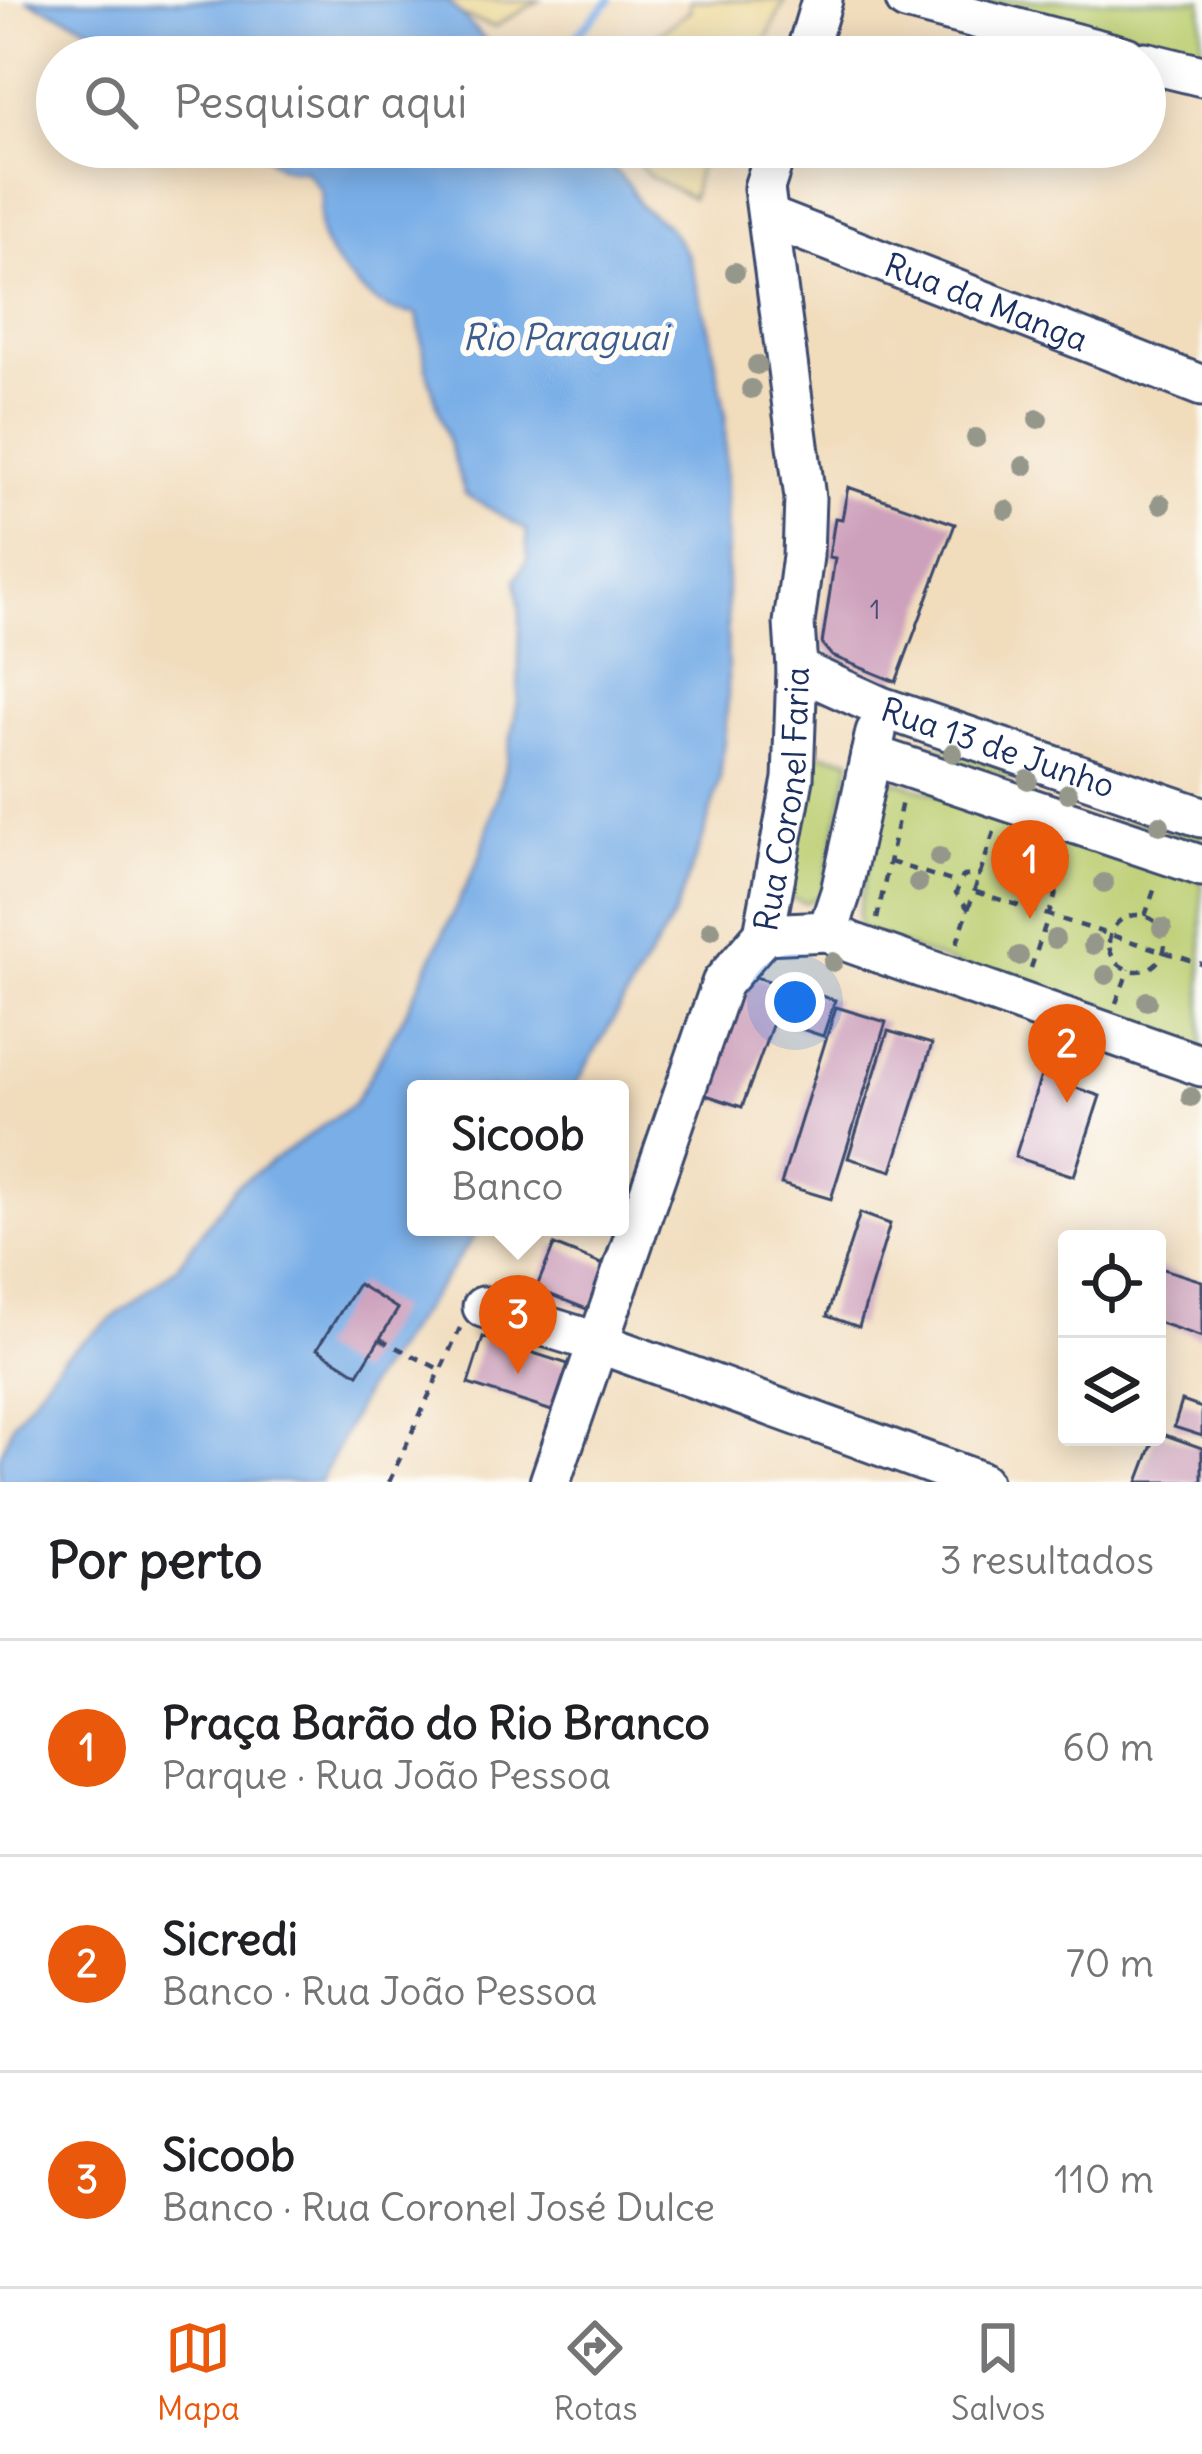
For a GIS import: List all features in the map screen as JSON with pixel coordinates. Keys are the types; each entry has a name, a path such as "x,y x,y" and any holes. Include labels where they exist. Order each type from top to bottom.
{"street":[{"path":"811,36 822,0"},
{"path":"906,0 1045,36"},
{"path":"1166,67 1202,76"},
{"name":"Rua Coronel Faria","path":"550,1482 722,983 764,934 794,779 794,623 805,498 764,188 770,168"},
{"name":"Rua da Manga","path":"771,218 1202,386"},
{"name":"Rua 13 de Junho","path":"797,669 881,707 1202,818"},
{"path":"828,931 841,892 881,707"},
{"name":"Rua 13 de Junho","path":"871,755 1202,866"},
{"path":"764,934 828,931 851,944 1202,1066"},
{"path":"483,1307 596,1342 982,1482"}],"path":[{"path":"876,927 904,792"},
{"path":"953,954 997,824"},
{"path":"1027,979 1070,849"},
{"path":"890,862 958,884"},
{"path":"969,910 956,893 958,884 963,876 981,875"},
{"path":"1145,916 1158,877"},
{"path":"976,892 1202,964"},
{"path":"1145,916 1162,931 1163,953 1153,965 1129,969 1115,960 1110,936 1123,919 1145,916"},
{"path":"1114,1009 1129,969"},
{"path":"389,1482 468,1309 483,1307"},
{"path":"380,1339 441,1370"}],"green space":[{"path":"948,0 1202,0 1202,70 1166,60 1166,36 1079,36"},
{"path":"900,734 1202,833 1202,844 901,742"},
{"path":"820,754 851,759 821,896 805,903 788,897 810,760"},
{"path":"896,781 1202,880 1202,1054 860,930 858,914 884,794"}],"sand":[{"path":"446,0 540,0 494,27 461,15"},
{"path":"690,0 785,0 768,36 656,36 690,11"},
{"path":"642,168 699,168 692,198"}],"water":[{"path":"26,0 446,0 481,36 104,36"},
{"name":"Rio Paraguai","path":"284,168 612,168 630,186 639,205 668,226 689,257 710,331 725,411 728,699 720,779 674,915 578,1080 407,1080 407,1236 475,1236 367,1387 320,1482 0,1482 0,1456 14,1422 62,1358 175,1269 235,1187 354,1104 405,1014 480,857 506,764 518,701 516,579 528,558 526,530 465,494 428,375 417,314 379,303 346,275 323,240 319,188 304,170"}],"building":[{"path":"848,487 955,524 896,682 832,656 822,644 835,558 829,557 835,518 842,519"},
{"path":"755,977 835,1000 823,1036 774,1020 742,1107 700,1093 742,983"},
{"path":"836,1007 886,1022 831,1199 781,1184"},
{"path":"888,1031 932,1044 892,1171 848,1158"},
{"path":"1041,1076 1100,1096 1074,1176 1015,1157"},
{"path":"860,1213 890,1224 859,1327 827,1316"},
{"path":"554,1245 616,1270 589,1310 536,1289"},
{"path":"1166,1270 1202,1281 1202,1337 1166,1325"},
{"path":"358,1284 398,1309 358,1374 317,1349"},
{"path":"483,1337 568,1364 552,1411 468,1384"},
{"path":"1182,1401 1202,1408 1202,1436 1174,1427"},
{"path":"1166,1435 1202,1448 1202,1482 1138,1482 1152,1446 1166,1446"}],"waterway":[{"path":"576,36 610,0"}],"place":[{"name":"Praça Barão do Rio Branco","path":"1030,919"},
{"name":"Sicredi","path":"1067,1103"},
{"name":"Sicoob","path":"518,1374"}]}
